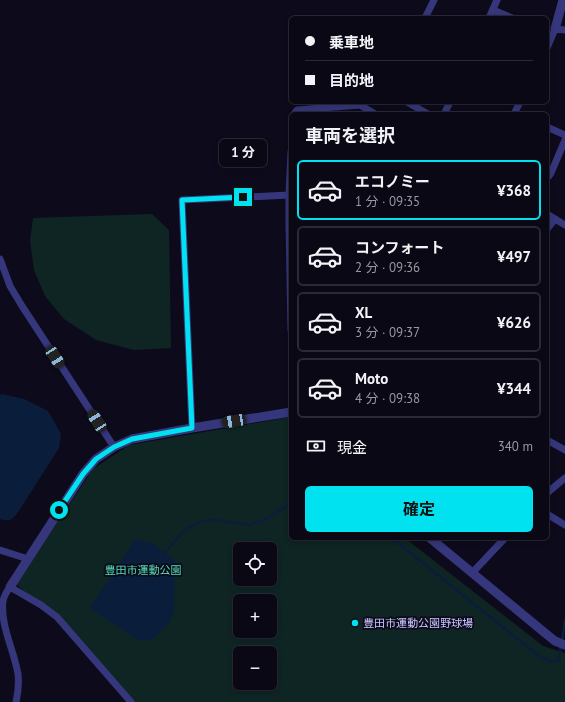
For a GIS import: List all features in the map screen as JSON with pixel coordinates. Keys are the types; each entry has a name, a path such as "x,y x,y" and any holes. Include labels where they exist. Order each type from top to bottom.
{"street":[{"path":"426,16 434,0"},
{"path":"490,16 497,0"},
{"path":"551,33 563,0"},
{"path":"493,10 507,16"},
{"path":"551,33 565,30"},
{"path":"410,104 424,112"},
{"path":"296,112 297,110 360,105 372,112"},
{"path":"549,128 565,135"},
{"path":"549,176 565,140"},
{"path":"192,428 182,200 289,195"},
{"path":"549,215 565,225"},
{"path":"549,226 555,219"},
{"path":"0,259 10,286 22,306 114,447"},
{"path":"16,702 18,673 3,626 2,602 4,596 83,474 96,459 114,447 132,439 289,412"},
{"path":"549,441 565,450"},
{"path":"549,491 565,478"},
{"path":"549,515 565,525"},
{"path":"432,540 544,633 555,641 565,645"},
{"path":"472,573 503,540"},
{"path":"0,550 28,559"},
{"path":"10,587 41,605 57,617 131,702"}],"green space":[{"path":"152,214 169,230 171,348 134,350 96,340 64,319 45,296 34,270 30,241 33,218"},
{"name":"豊田市運動公園","path":"289,417 289,540 408,540 543,646 565,653 565,702 135,702 59,623 16,584 93,469 129,445"}],"water":[{"path":"2,394 24,399 48,411 61,434 59,448 18,512 10,520 0,519 0,395"},
{"path":"135,539 150,542 175,560 174,612 167,626 152,640 138,640 90,608"}],"waterway":[{"path":"164,553 185,530 202,521 216,520 250,525 266,519 289,505"},
{"path":"394,540 540,657 552,662 559,660 561,646"},
{"path":"562,641 565,620"}],"place":[{"name":"豊田市運動公園野球場","path":"355,623"}],"route":[{"path":"59,510 83,474 96,459 114,447 132,439 192,428 182,200 243,197"}]}
